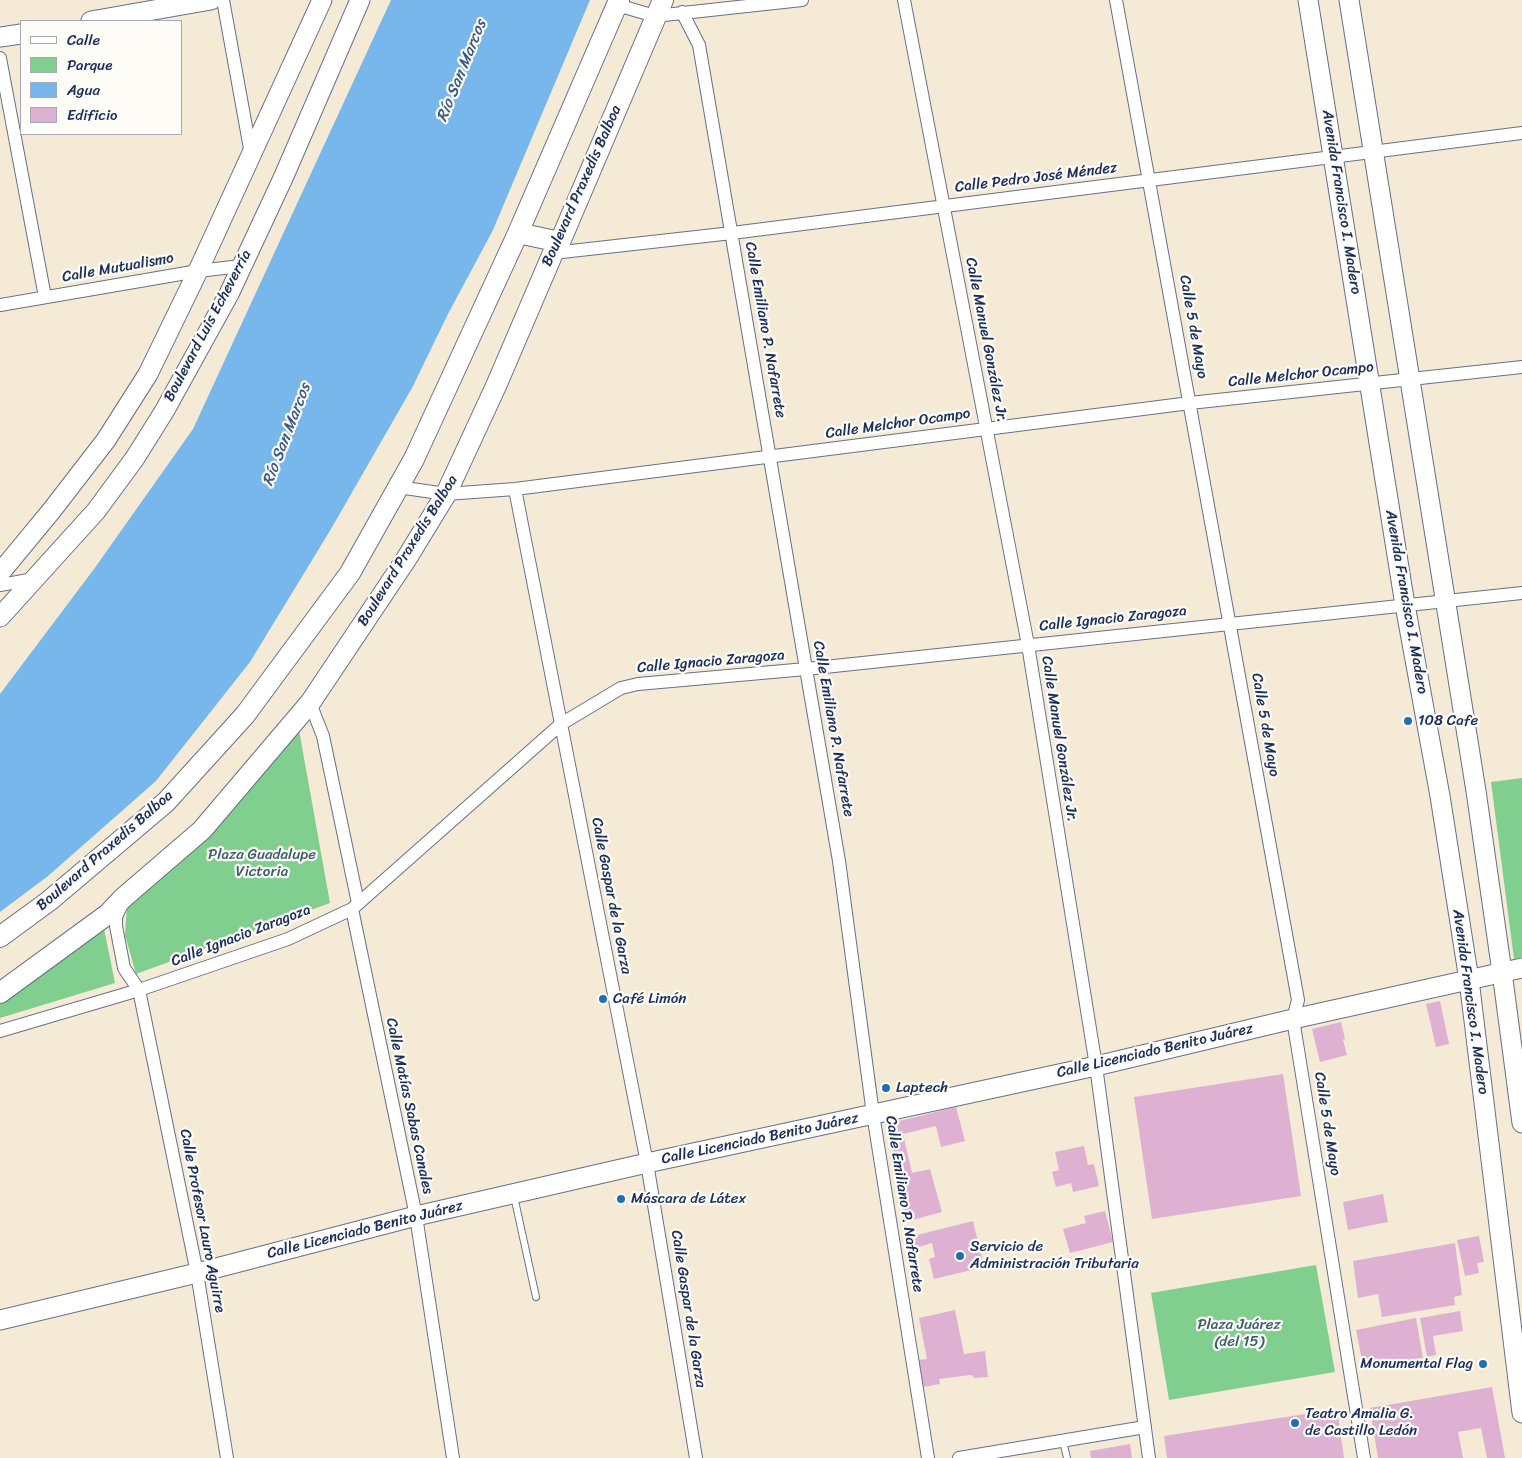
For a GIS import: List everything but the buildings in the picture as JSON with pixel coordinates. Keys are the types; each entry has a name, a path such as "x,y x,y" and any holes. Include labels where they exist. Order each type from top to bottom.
{"main road":[{"path":"97,20 211,0"},
{"name":"Boulevard Luis Echeverría","path":"0,573 106,440 148,374 198,271 322,0"},
{"name":"Boulevard Luis Echeverría","path":"0,617 96,510 135,458 165,410 229,294 284,176 360,0"},
{"name":"Avenida Francisco I. Madero","path":"1308,0 1469,980 1518,1363 1522,1413"},
{"path":"1349,0 1445,600 1502,972 1522,1123"},
{"name":"Boulevard Praxedis Balboa","path":"0,937 49,901 166,802 245,715 350,573 414,459 518,233 618,2"},
{"name":"Boulevard Praxedis Balboa","path":"0,993 108,914 202,830 310,703 405,561 446,494 496,386 659,8"},
{"path":"0,38 20,34"},
{"path":"518,233 556,248"},
{"name":"Calle Licenciado Benito Juárez","path":"0,1320 197,1273 416,1216 647,1163 1096,1066 1293,1019 1522,968"}],"street":[{"path":"223,0 251,154"},
{"path":"618,2 682,12 802,0"},
{"name":"Calle Manuel González Jr.","path":"904,0 942,206 1028,645 1096,1066 1149,1458"},
{"name":"Calle 5 de Mayo","path":"1116,0 1298,1000 1293,1019 1364,1458"},
{"name":"Calle Emiliano P. Nafarrete","path":"682,12 699,45 839,861 873,1114 928,1458"},
{"path":"0,58 45,297"},
{"name":"Calle Pedro José Méndez","path":"556,248 732,233 1522,134"},
{"name":"Calle Mutualismo","path":"0,305 198,271 241,266"},
{"name":"Calle Melchor Ocampo","path":"398,487 446,494 515,489 1190,403 1522,367"},
{"name":"Calle Gaspar de la Garza","path":"515,489 647,1163 696,1458"},
{"path":"0,585 34,579"},
{"name":"Calle Ignacio Zaragoza","path":"0,1031 140,990 288,939 355,906 561,724 621,688 638,684 806,669 1522,593"},
{"name":"Calle Matías Sabas Canales","path":"310,703 323,736 416,1216 453,1458"},
{"path":"124,898 116,917 116,926 124,968 140,990"},
{"name":"Calle Profesor Lauro Aguirre","path":"140,990 197,1273 227,1458"},
{"path":"959,1458 1011,1454 1063,1441 1145,1427"}],"lane":[{"path":"514,1194 536,1297"},
{"path":"1063,1441 1067,1458"}],"green space":[{"name":"Plaza Guadalupe Victoria","path":"299,730 330,903 136,974 125,935 127,906"},
{"path":"1522,778 1522,957 1514,959 1491,782"},
{"path":"102,919 115,983 0,1018 0,1000"},
{"name":"Plaza Juárez (del 15)","path":"1316,1265 1335,1372 1169,1400 1151,1293"}],"water":[{"name":"Río San Marcos","path":"391,0 590,0 493,230 448,314 412,388 331,529 250,662 156,781 48,876 0,912 0,694 94,569 193,429"}],"place":[{"name":"108 Cafe","path":"1408,721"},
{"name":"Café Limón","path":"603,999"},
{"name":"Laptech","path":"886,1088"},
{"name":"Máscara de Látex","path":"621,1199"},
{"name":"Servicio de Administración Tributaria","path":"960,1256"},
{"name":"Monumental Flag","path":"1483,1364"},
{"name":"Teatro Amalia G. de Castillo Ledón","path":"1295,1423"}]}
